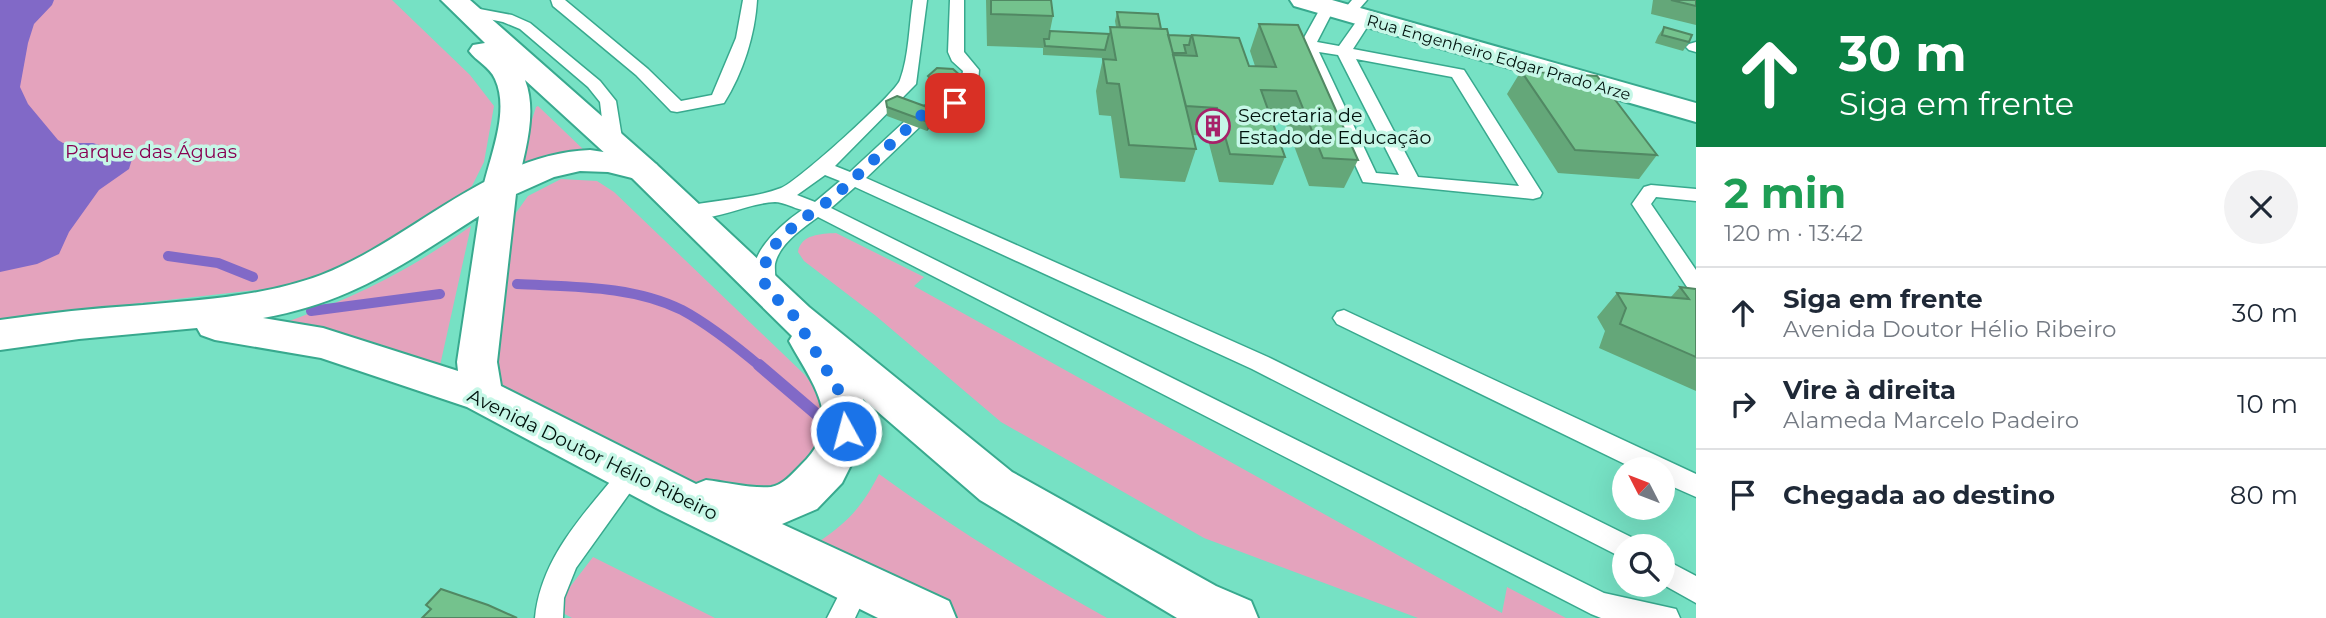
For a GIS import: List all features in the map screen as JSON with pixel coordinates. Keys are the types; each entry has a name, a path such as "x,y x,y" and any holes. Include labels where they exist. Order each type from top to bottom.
{"main road":[{"path":"427,0 502,68 510,80 516,105 500,188 477,362 482,395"},
{"path":"459,5 644,171"},
{"name":"Rua Engenheiro Edgar Prado Arze","path":"1341,8 1696,113"},
{"name":"Avenida Doutor Hélio Ribeiro","path":"0,335 157,317 232,312 296,299 364,271 500,188 572,161 611,161 644,171 780,302 996,486 1198,603 1233,618"},
{"path":"676,496 772,507 801,495 826,470 846,431 842,396 780,302"},
{"name":"Avenida Doutor Hélio Ribeiro","path":"157,317 323,343 482,395 676,496 849,601 932,618"}],"lane":[{"path":"558,0 558,3 642,72 677,107 718,99 736,64 750,10 750,0"},
{"path":"919,89 920,0"},
{"path":"780,302 765,265 769,252 797,223 853,179 924,113 933,106 965,101 973,90 971,70 958,58 956,52 957,0"},
{"path":"1308,45 1341,8"},
{"path":"1341,8 1344,51 1412,182"},
{"path":"1308,45 1458,73 1533,193 1369,178 1308,45"},
{"path":"919,89 949,103"},
{"path":"687,212 727,207 800,187 919,89"},
{"path":"822,168 853,179 1260,363 1612,540"},
{"path":"1696,195 1651,191 1641,204 1696,285"},
{"path":"777,195 817,209 1601,604 1666,618"},
{"path":"1343,318 1634,457"},
{"path":"549,618 548,601 557,572 632,473"},
{"path":"1675,476 1696,486"},
{"path":"1675,578 1696,590"}],"green space":[{"name":"Parque das Águas","path":"0,0 392,0 470,75 494,106 484,162 472,186 440,216 396,245 300,285 0,319"},
{"path":"536,107 586,152 516,170"},
{"path":"561,179 597,181 614,192 804,374 822,397 832,416 814,478 736,504 496,397 486,368 513,217 528,196"},
{"path":"471,226 437,379 281,324 379,282 425,257"},
{"path":"836,233 924,277 914,286 1502,613 1507,587 1566,618 1418,618 1204,538 1001,422 876,316 804,261 798,252 807,238"},
{"path":"879,474 991,549 1107,618 947,618 817,543 853,513"},
{"path":"593,557 715,618 572,618 563,613 563,596"}],"shaded area":[{"path":"0,0 54,0 34,24 28,43 20,87 28,104 63,143 93,143 102,146 105,155 132,159 129,169 99,190 69,232 59,254 37,264 0,272"}],"building":[{"path":"991,0 1051,0 1053,16 991,14"},
{"path":"1671,0 1696,0 1696,6"},
{"path":"1117,12 1158,14 1161,29 1120,27"},
{"path":"1259,24 1298,25 1358,160 1323,158 1296,91 1261,90 1285,157 1230,154 1217,108 1186,106 1173,55 1197,56 1192,35 1239,38 1249,66 1276,67"},
{"path":"1110,27 1167,29 1196,149 1129,145 1119,84 1107,83 1103,59 1116,60"},
{"path":"1664,27 1692,35 1689,42 1662,35"},
{"path":"1050,31 1109,34 1105,50 1045,46 1044,39 1049,39"},
{"path":"1168,35 1191,36 1189,45 1184,45 1186,53 1173,53"},
{"path":"937,68 953,69 962,77 953,85 937,85 928,76"},
{"path":"1521,71 1597,76 1657,155 1575,150"},
{"path":"897,96 938,111 928,122 887,107 886,101"},
{"path":"1680,287 1696,289 1696,357 1620,324 1626,308 1617,293 1689,299"},
{"path":"441,589 517,618 422,618 431,609 426,605"}],"waterway":[{"path":"168,256 218,263 253,277"},
{"path":"517,284 601,289 663,302 703,322 761,367"},
{"path":"311,311 440,294"},
{"path":"759,365 821,418"}],"place":[{"name":"Secretaria de Estado de Educação","path":"1213,126"}],"route":[{"path":"846,431 842,396 795,317 765,287 765,265 769,252 797,223 834,197 924,113 939,104 955,103"}]}
